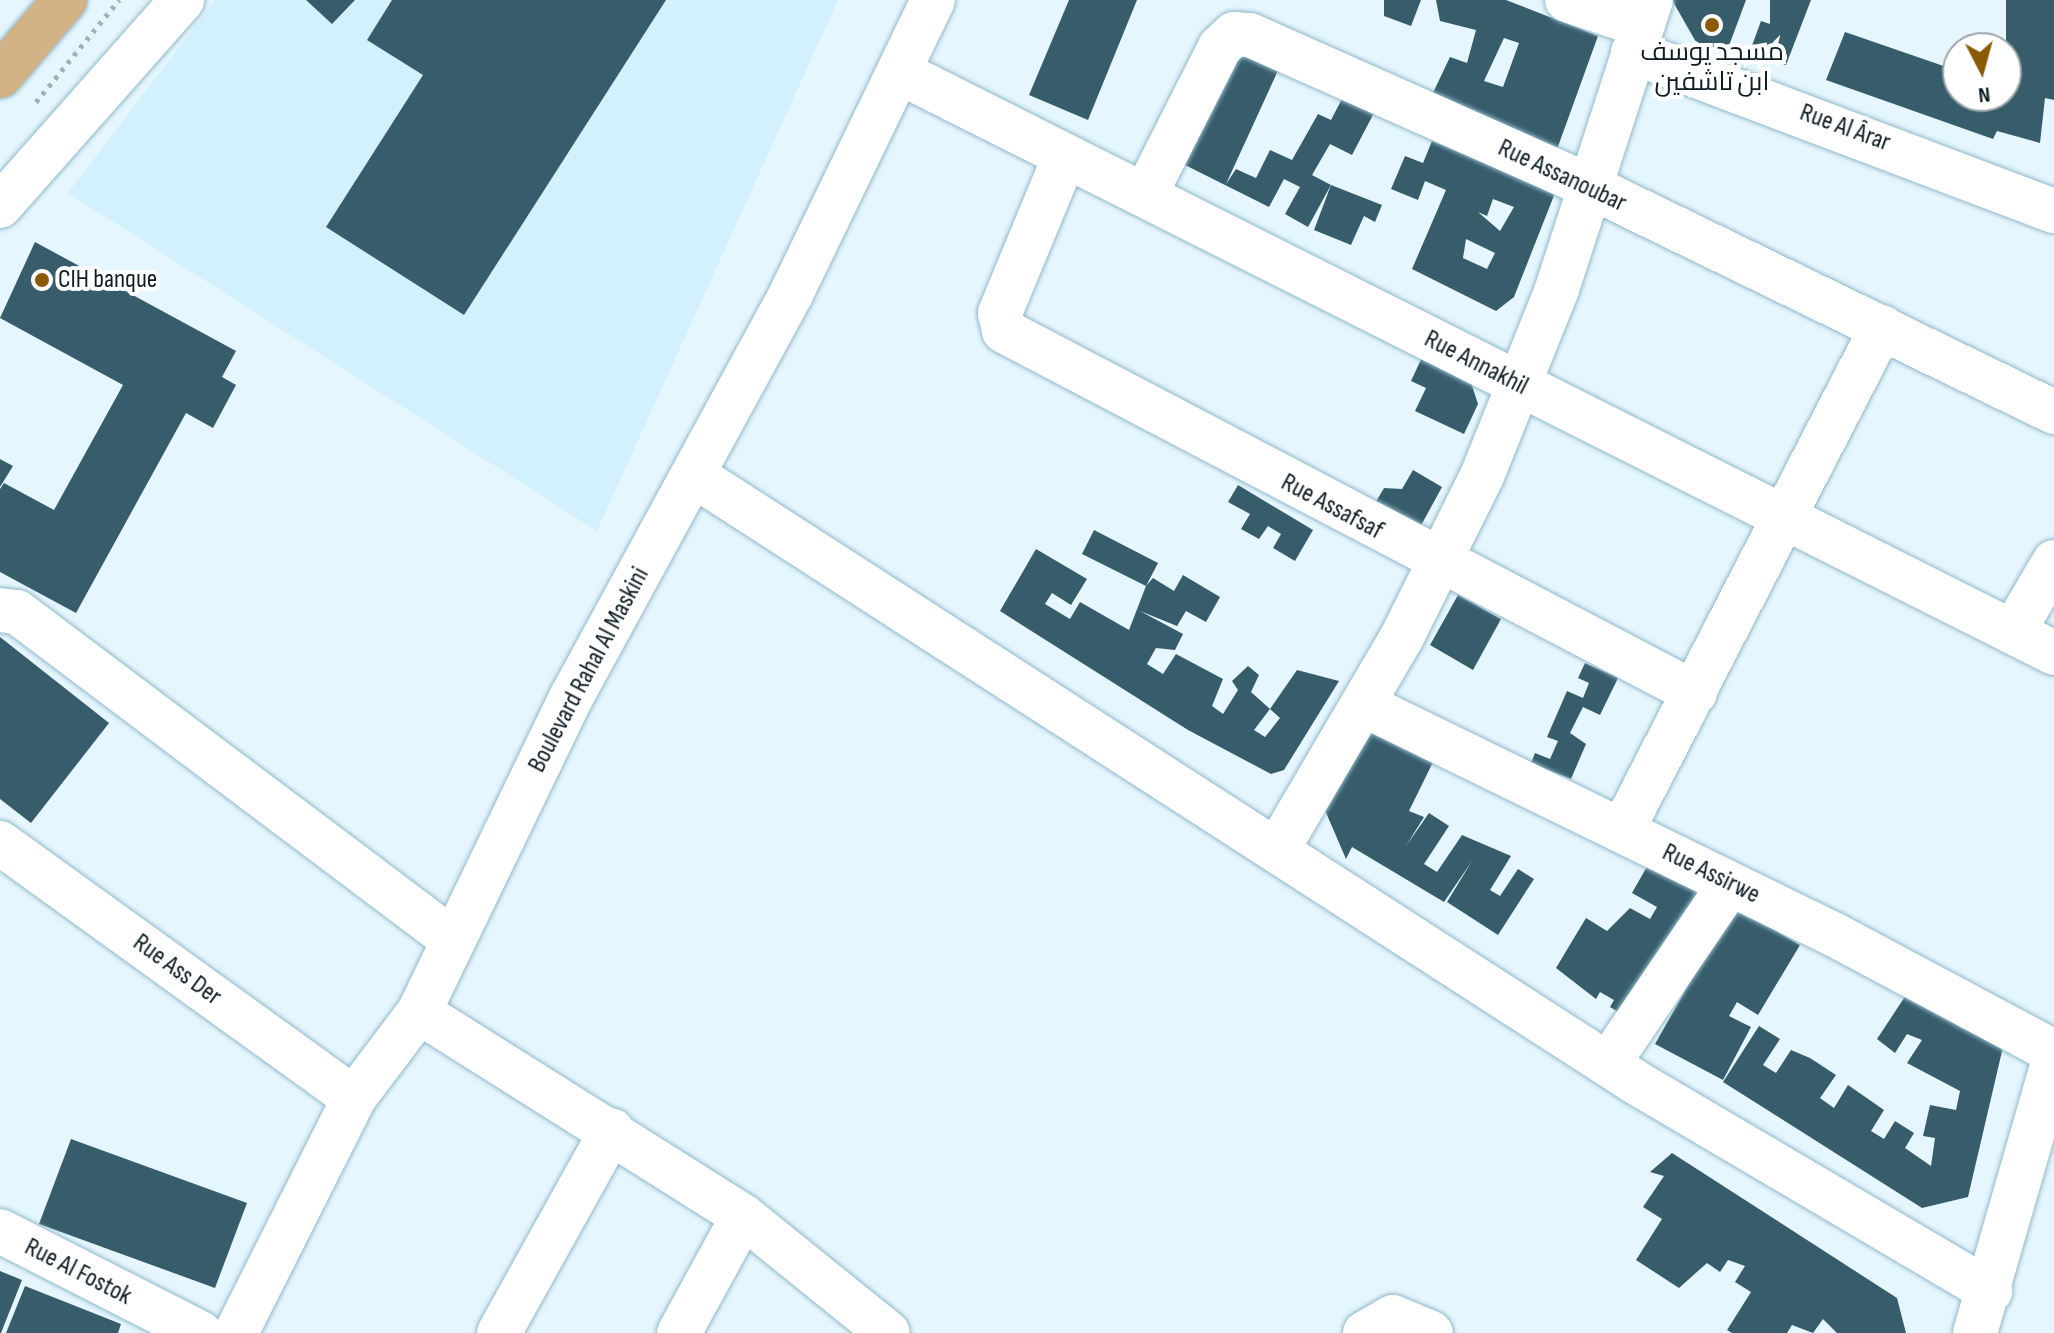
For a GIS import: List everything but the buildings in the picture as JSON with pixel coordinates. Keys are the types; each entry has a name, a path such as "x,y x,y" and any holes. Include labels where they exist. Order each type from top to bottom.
{"main road":[{"path":"0,76 60,2"}],"street":[{"path":"0,206 182,0"},
{"name":"Boulevard Rahal Al Maskini","path":"236,1333 354,1098 419,1012 572,696 695,476 933,0"},
{"name":"Rue Al Ârar","path":"1567,0 1642,26 2054,211"},
{"path":"1277,850 1364,705 1437,564 1519,384 1591,187 1642,26"},
{"name":"Rue Assanoubar","path":"1145,195 1205,72 1227,37 1240,34 1323,62 1591,187 2054,412"},
{"name":"Rue Annakhil","path":"899,72 2054,653"},
{"name":"Rue Assafsaf","path":"1065,156 1000,327 1437,564 1695,693"},
{"path":"1622,831 1882,327"},
{"path":"695,476 1608,1064 1990,1291"},
{"path":"2013,632 2054,562"},
{"path":"0,610 17,612 453,940"},
{"name":"Rue Assirwe","path":"1364,705 1730,884 2054,1052"},
{"name":"Rue Ass Der","path":"0,843 354,1098"},
{"path":"1608,1064 1730,884"},
{"path":"419,1012 612,1130 743,1216 875,1329"},
{"path":"1975,1333 1990,1291 2054,1059"},
{"path":"499,1333 612,1130"},
{"path":"679,1333 743,1216"},
{"name":"Rue Al Fostok","path":"0,1231 200,1333"},
{"path":"1365,1333 1393,1317 1431,1333"}],"path":[{"path":"32,107 119,0"}],"shaded area":[{"path":"215,0 838,0 597,531 68,193"}],"place":[{"name":"مسجد يوسف ابن تاشفين","path":"1712,25"},
{"name":"CIH banque","path":"42,280"}]}
